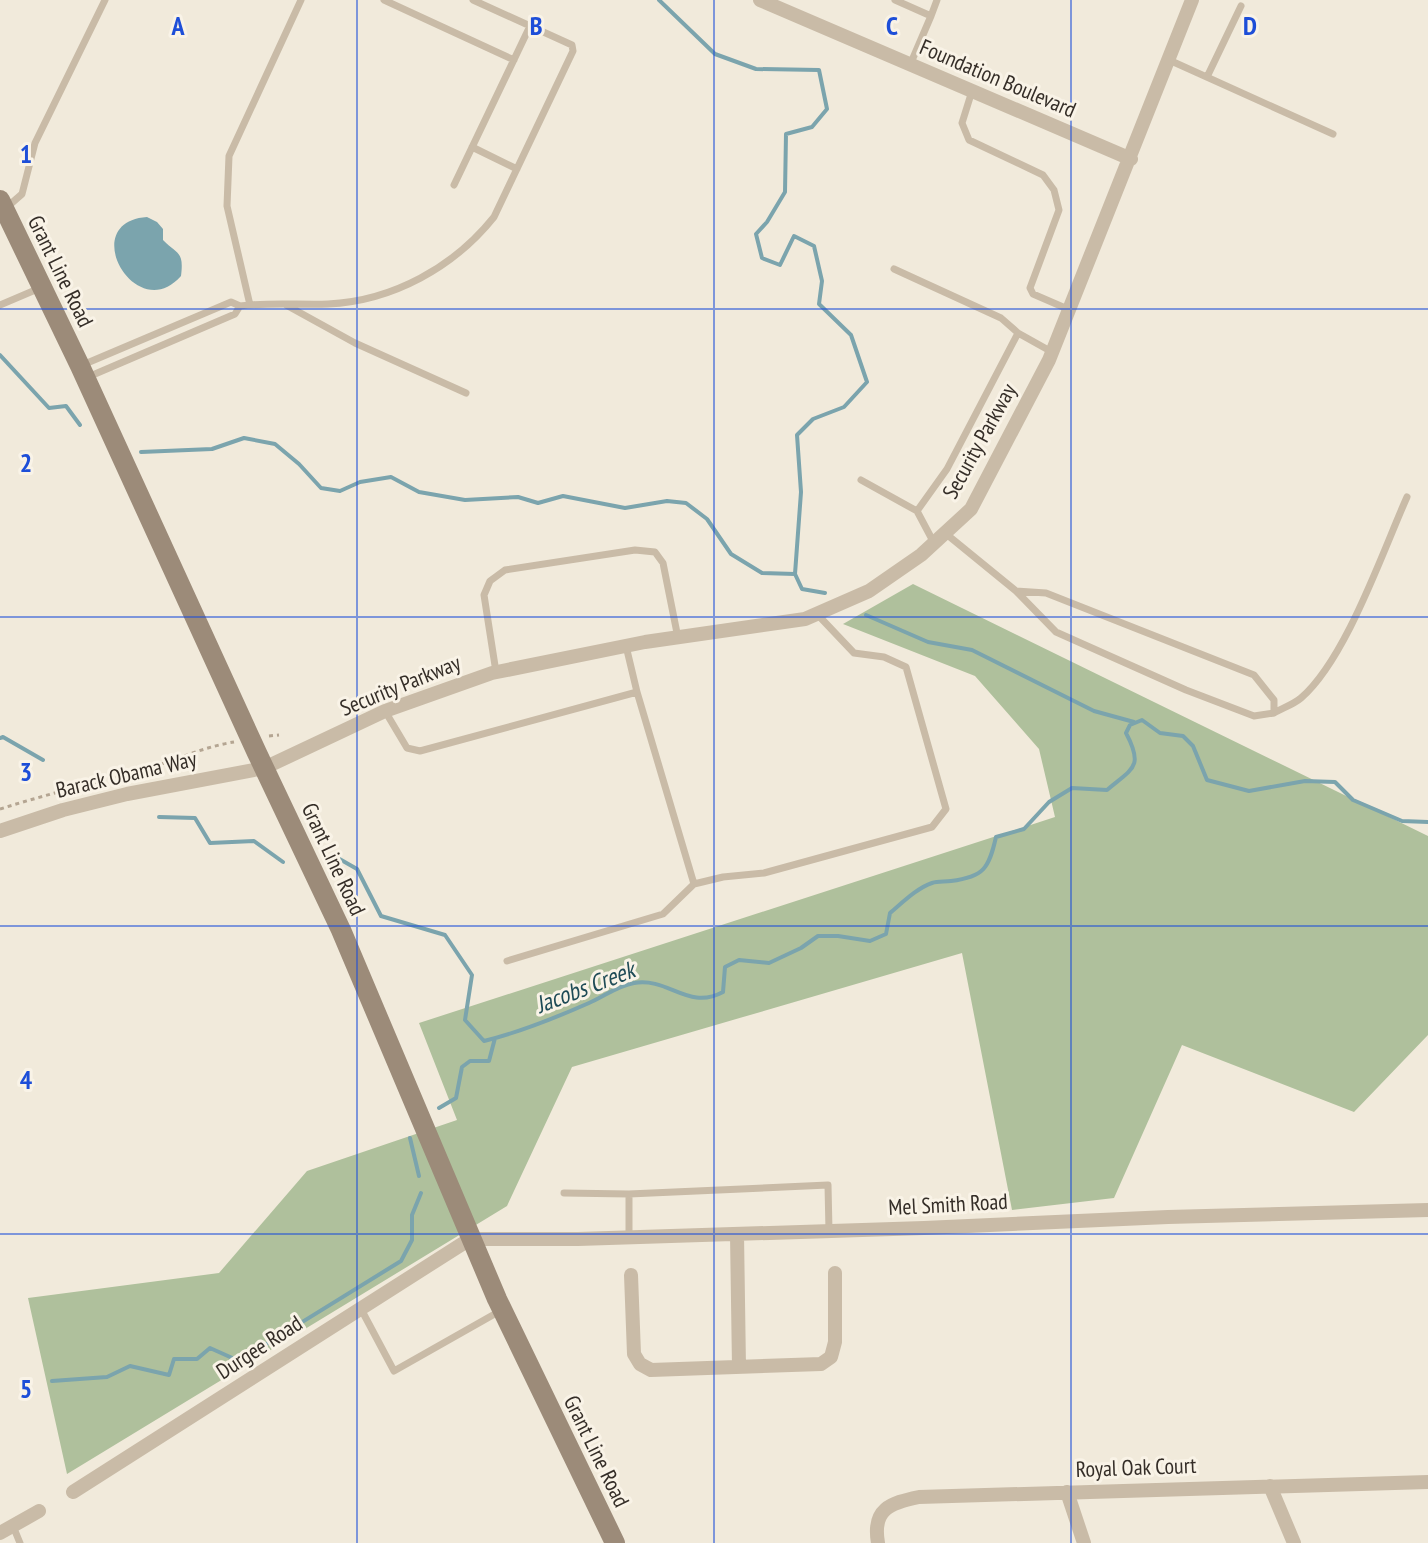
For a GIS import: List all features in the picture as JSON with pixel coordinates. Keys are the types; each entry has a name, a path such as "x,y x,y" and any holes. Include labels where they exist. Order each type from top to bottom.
{"main road":[{"name":"Grant Line Road","path":"2,204 341,930 470,1239 615,1543"}],"street":[{"name":"Foundation Boulevard","path":"760,0 1131,159"},
{"name":"Security Parkway","path":"264,768 385,711 496,672 626,646 805,619 869,591 921,555 971,509 1052,352 1192,0"},
{"name":"Barack Obama Way","path":"0,831 63,810 127,794 264,768"},
{"name":"Mel Smith Road","path":"470,1239 737,1234 1428,1210"},
{"path":"737,1234 739,1367"},
{"name":"Durgee Road","path":"73,1492 470,1239"},
{"path":"631,1275 634,1354 640,1364 651,1370 821,1364 831,1357 835,1342 835,1273"},
{"name":"Royal Oak Court","path":"878,1543 877,1523 886,1508 906,1500 934,1496 1428,1482"},
{"path":"1270,1486 1294,1543"},
{"path":"1067,1492 1084,1543"},
{"path":"7,1530 39,1511"}],"lane":[{"path":"2,204 22,194 35,143 105,0"},
{"path":"250,305 227,206 229,156 301,0"},
{"path":"384,0 514,60"},
{"path":"83,372 231,302 240,306 332,304 389,292 451,261 488,224 573,51 572,45 473,0"},
{"path":"895,0 931,16"},
{"path":"910,65 937,0"},
{"path":"1207,77 1241,6"},
{"path":"454,185 530,26"},
{"path":"1169,60 1333,134"},
{"path":"972,91 962,123 965,136 1007,160 1043,175 1054,190 1059,210 1030,288 1033,294 1070,310"},
{"path":"472,147 517,169"},
{"path":"894,269 1001,318 1018,333 1052,352"},
{"path":"0,305 42,287"},
{"path":"284,304 355,343 466,393"},
{"path":"83,372 235,314 240,306"},
{"path":"917,511 947,469 1018,333"},
{"path":"861,480 917,511 940,538 1016,591 1056,632 1186,690 1254,716 1274,713 1300,699 1328,667 1349,628 1407,497"},
{"path":"496,672 484,595 490,581 505,570 635,550 655,552 663,563 678,638"},
{"path":"1016,591 1046,593 1254,675 1274,700 1274,713"},
{"path":"507,961 663,914 694,884 723,877 764,873 932,827 946,809 906,667 884,657 854,653 817,614"},
{"path":"626,646 694,884"},
{"path":"385,711 407,748 420,751 637,692"},
{"path":"564,1193 629,1194 828,1185 829,1231"},
{"path":"629,1194 629,1237"},
{"path":"361,1308 394,1371 502,1310"},
{"path":"7,1530 20,1543"}],"path":[{"path":"0,809 149,768 213,745"}],"green space":[{"path":"913,584 1428,836 1428,1035 1354,1112 1182,1045 1114,1198 1012,1210 962,953 572,1067 507,1206 67,1474 28,1298 219,1273 307,1171 457,1120 419,1023 1055,817 1039,749 975,676 843,624"}],"water":[{"path":"147,217 163,229 163,240 181,258 181,276 164,288 147,289 132,281 120,268 115,251 116,236 126,223"}],"waterway":[{"path":"659,0 715,54 756,69 819,70 827,109 812,127 786,134 785,192 756,234 762,258 780,265 794,236 814,246 822,281 819,304 851,335 867,382 844,407 813,419 797,435 801,492 795,574 802,589 825,593"},
{"path":"0,355 49,408 66,406 80,425"},
{"path":"141,452 212,449 244,438 275,444 321,488 340,491 360,482 391,477 419,492 465,500 518,497 538,503 563,496 625,508 667,501 686,503 707,519 731,554 762,573 795,574"},
{"path":"866,615 928,642 972,650 1094,711 1134,722"},
{"name":"Jacobs Creek","path":"336,857 357,869 381,916 445,935 472,975 465,1020 484,1041 551,1019 628,984 646,982 689,996 711,997 723,992 725,967 739,960 769,963 818,936 870,941 886,934 890,913 915,892 932,883 971,877 983,869 991,856 996,837 1024,829 1049,802 1072,788 1107,790 1123,777 1135,760 1126,733 1130,725 1142,720 1160,733 1183,736 1193,746 1207,780 1249,791 1305,781 1335,782 1353,800 1402,821 1428,822"},
{"name":"Jacobs Creek","path":"0,738 43,760"},
{"name":"Jacobs Creek","path":"159,817 195,818 210,843 254,841 283,862"},
{"path":"439,1108 456,1098 462,1067 470,1061 489,1061 495,1038"},
{"path":"410,1138 419,1176"},
{"path":"52,1381 107,1377 130,1366 169,1375 174,1359 197,1359 210,1348 239,1361 401,1261 412,1240 412,1215 421,1193"}]}
